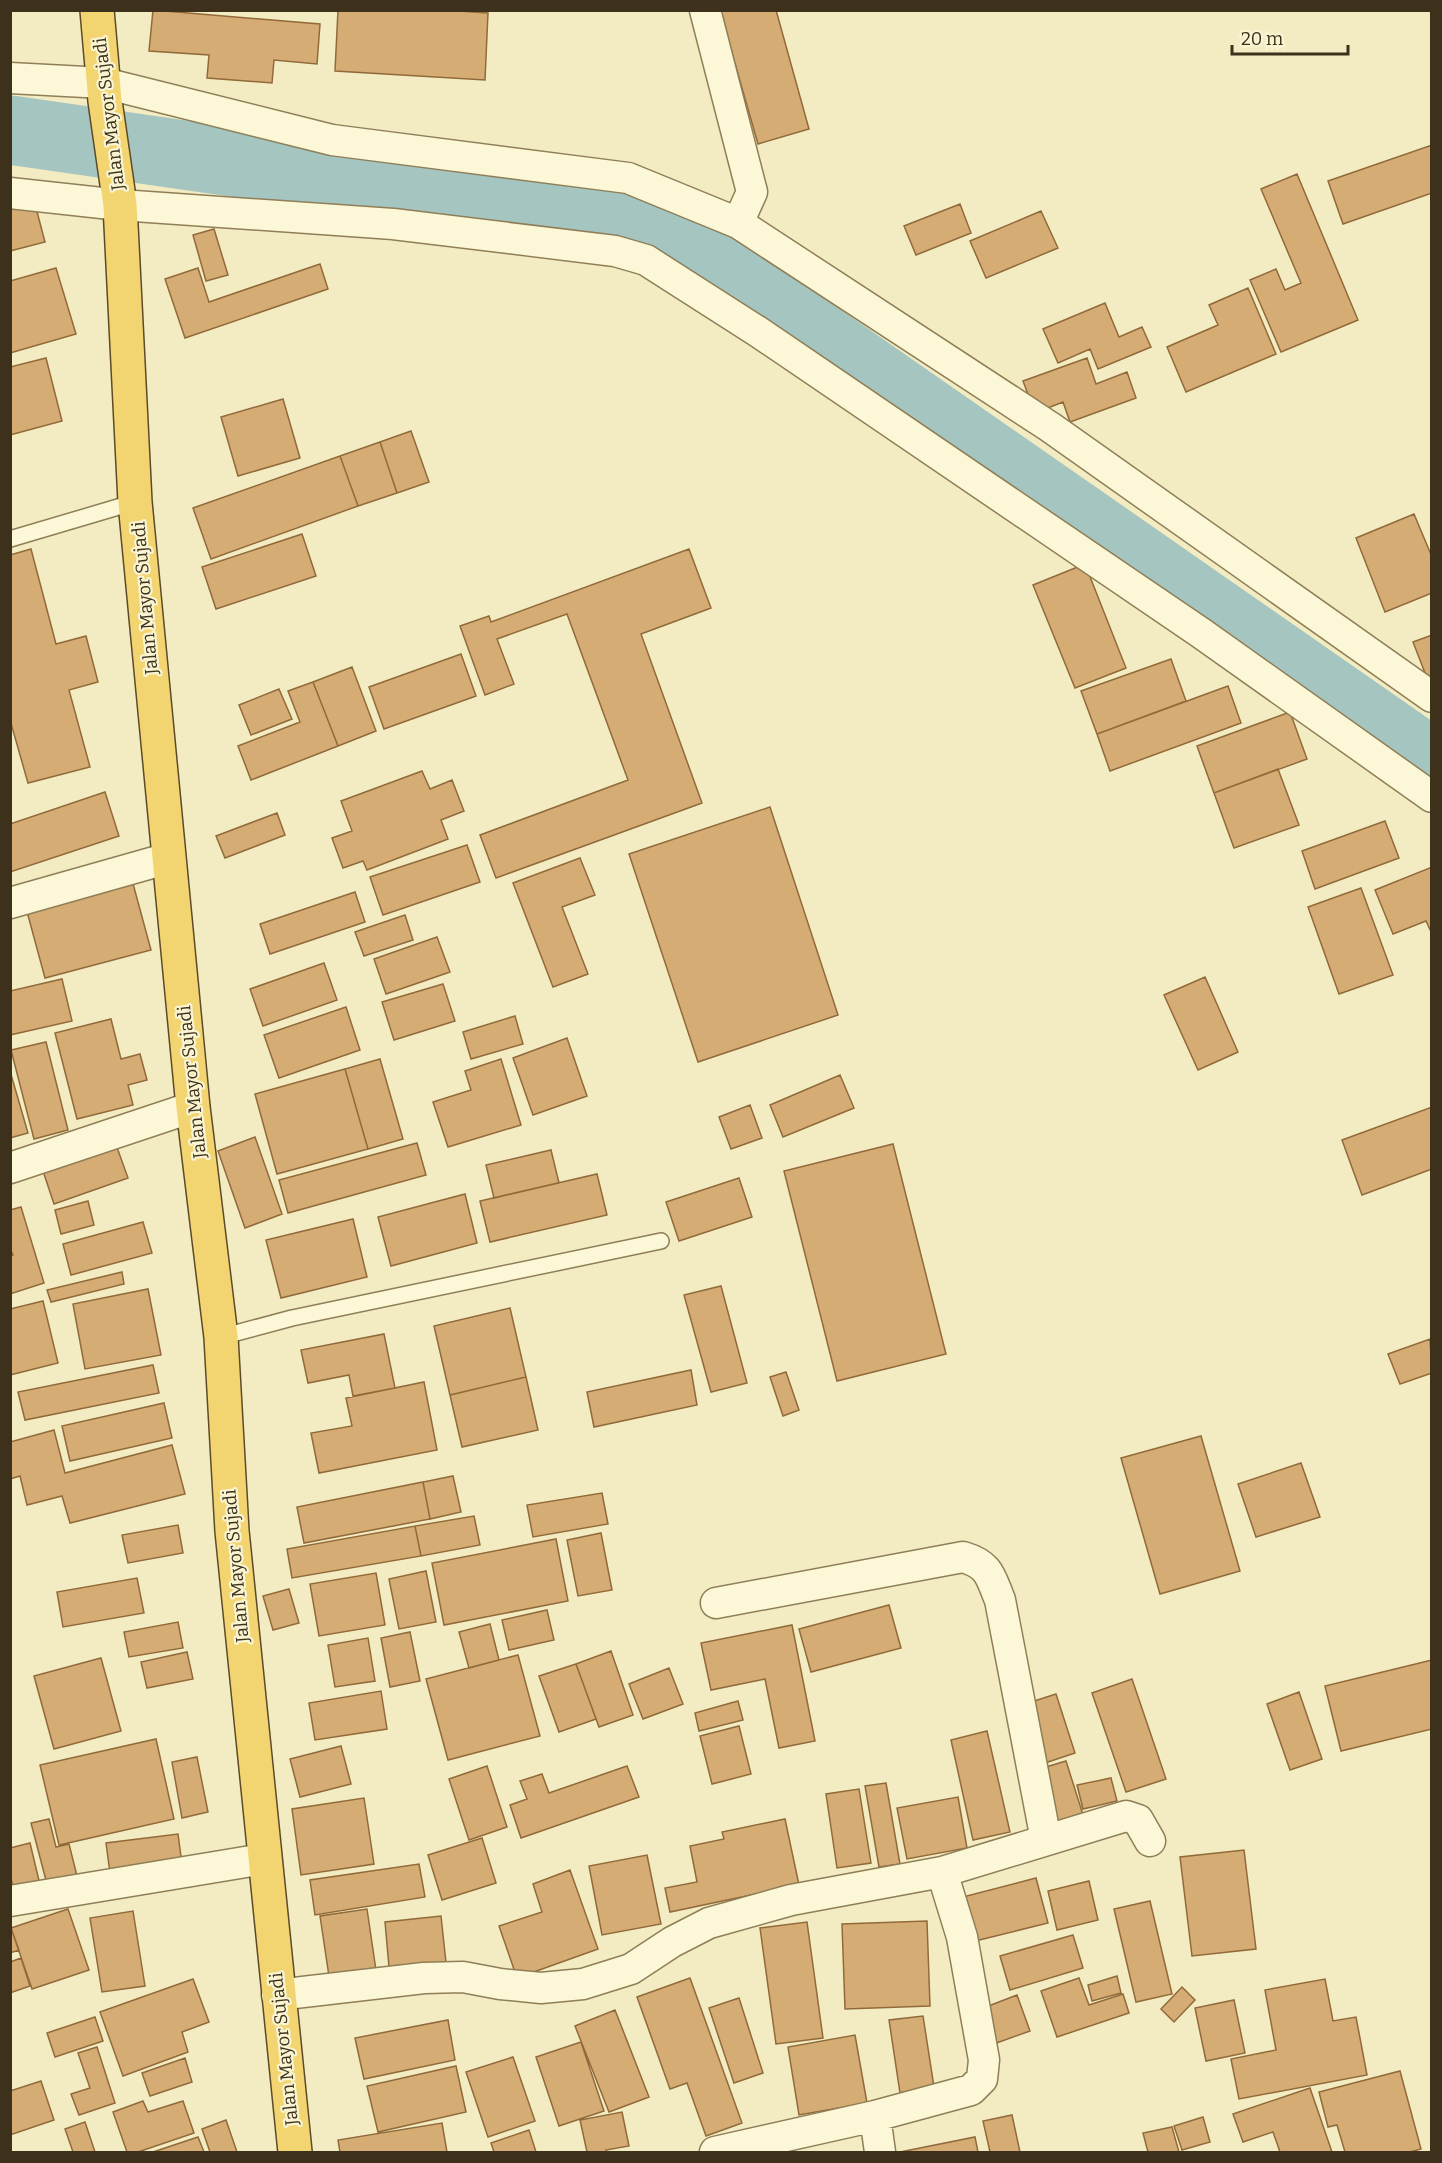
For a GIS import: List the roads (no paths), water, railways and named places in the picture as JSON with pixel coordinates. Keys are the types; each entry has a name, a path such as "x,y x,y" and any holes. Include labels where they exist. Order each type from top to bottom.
{"highway":[{"name":"Jalan Mayor Sujadi","path":"103,11 104,92 119,198 135,502 194,1107 221,1337 232,1532 295,2152"}],"street":[{"path":"705,10 752,192 738,223"},
{"path":"10,78 104,92 332,140 628,178 738,223 1050,427 1431,697"},
{"path":"10,193 119,198 393,224 615,251 646,260 757,331 1201,633 1431,797"},
{"path":"10,903 169,858"},
{"path":"10,1168 194,1107"},
{"path":"716,1603 963,1557 979,1562 989,1573 1000,1600 1046,1840"},
{"path":"278,1995 424,1978 463,1977 541,1988 583,1984 631,1969 672,1942 709,1923 791,1900 942,1872 1126,1815 1138,1820 1150,1841"},
{"path":"10,1901 264,1859"},
{"path":"715,2152 875,2116 971,2090 982,2079 984,2060 962,1937 942,1872"},
{"path":"875,2116 880,2152"}],"lane":[{"path":"10,539 135,502"},
{"path":"221,1337 292,1318 661,1241"}],"waterway":[{"path":"10,130 656,223 1432,763"}]}
